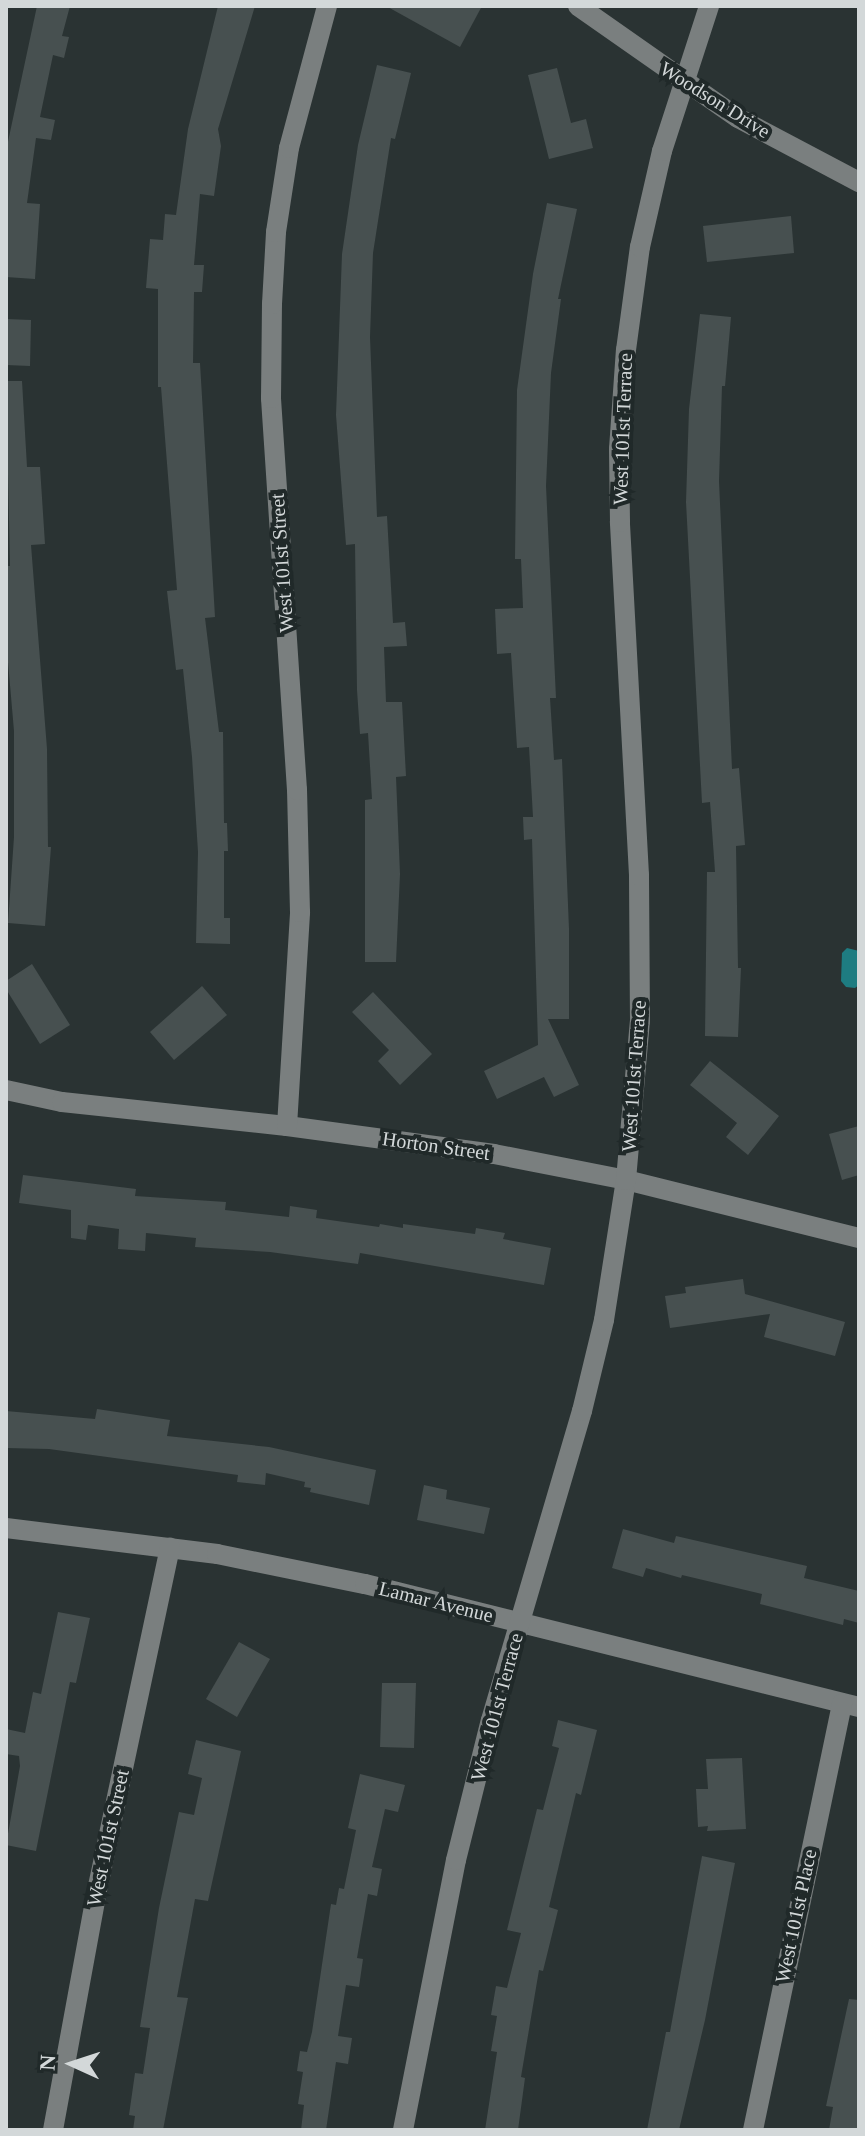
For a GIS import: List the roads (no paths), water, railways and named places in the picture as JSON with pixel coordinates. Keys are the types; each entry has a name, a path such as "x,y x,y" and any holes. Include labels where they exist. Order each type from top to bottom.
{"street":[{"name":"West 101st Street","path":"287,1126 300,912 297,790 271,398 272,304 276,232 289,148 327,6"},
{"name":"Woodson Drive","path":"578,6 738,118 859,182"},
{"name":"West 101st Terrace","path":"403,2130 456,1860 520,1622 582,1411 604,1320 626,1180 640,1021 639,875 620,522 619,449 626,350 640,247 683,82 709,6"},
{"name":"Horton Street","path":"6,1090 62,1102 287,1126 494,1154 626,1180 859,1238"},
{"name":"Lamar Avenue","path":"6,1528 170,1548 365,1584 850,1705"},
{"name":"West 101st Street","path":"53,2130 98,1886 170,1548"},
{"name":"West 101st Place","path":"753,2130 850,1705"}],"water":[{"path":"847,948 859,951 859,985 855,988 846,987 841,981 842,953"}]}
